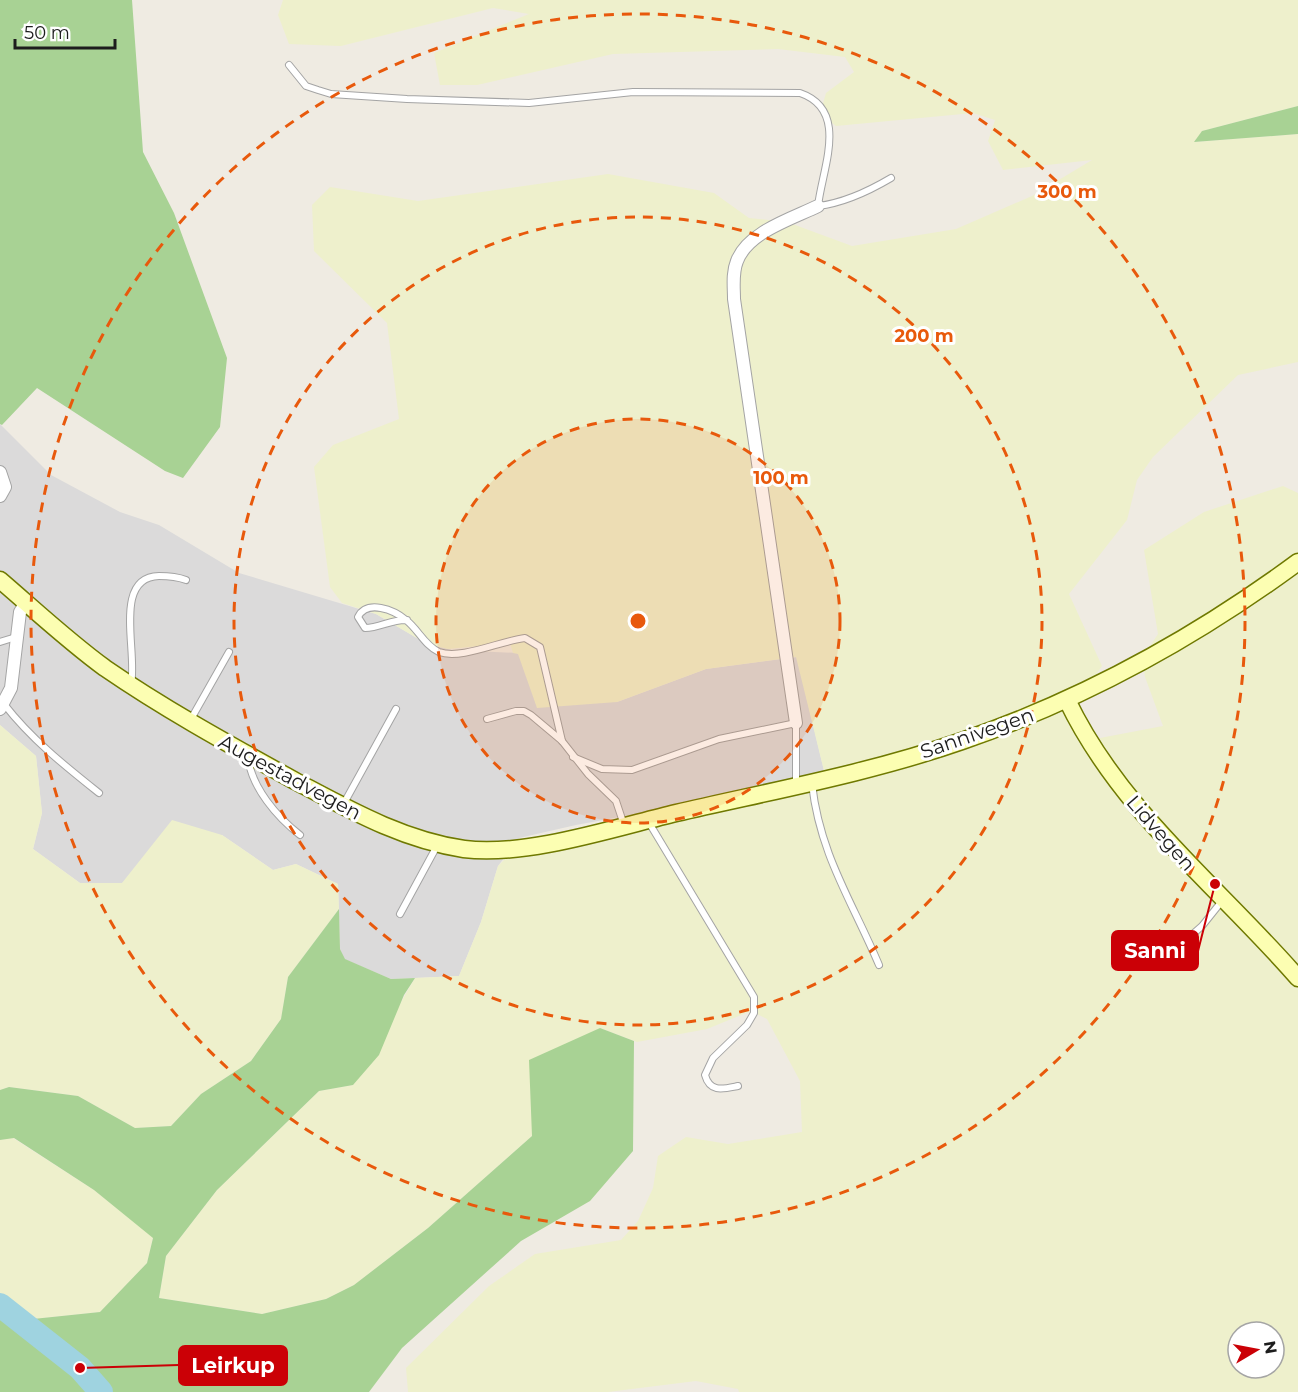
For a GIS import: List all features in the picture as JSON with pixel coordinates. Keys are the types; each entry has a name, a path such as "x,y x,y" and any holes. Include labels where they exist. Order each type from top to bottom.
{"main road":[{"name":"Sannivegen","path":"624,826 804,783 958,742 1067,700 1196,633 1298,562"},
{"name":"Augestadvegen","path":"0,580 71,642 130,685 189,722 370,820 439,844 465,849 512,849 624,826"},
{"name":"Lidvegen","path":"1067,700 1083,730 1116,779 1186,864 1298,978"}],"street":[{"path":"796,723 735,299 734,273 741,253 758,236 818,206"},
{"path":"0,472 5,487 0,496"},
{"path":"2,707 12,688 16,637 21,612 26,602"}],"lane":[{"path":"289,65 306,86 331,94 407,99 529,103 633,92 800,93 818,102 830,128 818,206 832,205 870,190 891,178"},
{"path":"130,685 134,664 130,611 133,594 138,585 152,576 186,580"},
{"path":"407,620 398,619 377,627 365,628 361,626 358,617 364,610 378,608 407,620 440,652 460,653 525,638 540,647 562,741"},
{"path":"0,642 16,637"},
{"path":"189,722 229,652"},
{"path":"2,707 62,764 99,793"},
{"path":"342,806 396,709"},
{"path":"487,719 524,711 562,741 573,757 616,801 624,826"},
{"path":"573,757 602,769 632,770 719,739 796,723 804,783 822,842 879,965"},
{"path":"248,755 256,784 287,823 300,835"},
{"path":"648,820 677,866 717,938 751,989 755,1005 747,1025 713,1058 705,1075 710,1085 716,1089 738,1086"},
{"path":"400,914 439,844"},
{"path":"1160,963 1202,926 1223,900"}],"shaded area":[{"path":"0,424 51,475 120,512 159,525 239,573 376,614 427,644 452,650 518,653 617,702 706,669 797,657 826,779 576,825 519,838 498,866 481,922 459,976 391,979 344,959 340,949 338,884 296,864 273,870 222,835 122,883 80,883 33,849 42,813 36,756 0,725"}],"green space":[{"path":"0,0 132,0 143,152 174,213 227,358 220,427 183,478 165,471 37,388 2,425 0,424"},
{"path":"283,0 1298,0 1298,106 1202,131 1195,142 1298,134 1298,362 1238,375 1153,457 1137,480 1127,520 1069,594 1102,666 1069,713 1078,732 1100,738 1163,726 1145,677 1142,658 1158,634 1144,550 1204,512 1283,486 1298,493 1298,1392 739,1392 738,1389 696,1381 608,1392 408,1392 406,1368 489,1286 535,1254 621,1240 638,1221 653,1188 658,1156 686,1137 728,1144 802,1132 800,1081 767,1019 751,1011 707,1029 637,1042 600,1028 570,1043 532,1136 428,1228 354,1285 326,1299 262,1314 159,1298 166,1256 217,1190 319,1091 353,1085 415,978 459,976 481,922 498,866 510,854 826,779 796,657 706,669 617,702 537,708 518,654 513,653 510,643 448,649 427,644 376,614 342,603 330,587 314,467 333,445 399,419 387,323 314,251 312,205 330,187 418,201 608,174 714,193 749,218 787,222 852,246 956,229 1032,196 1092,160 1003,170 988,141 995,120 973,113 836,126 820,114 826,93 854,72 845,57 778,49 613,54 477,85 440,85 434,53 529,14 493,8 341,46 289,44 278,15"},
{"path":"1298,106 1298,134 1194,142 1202,131"},
{"path":"0,725 36,756 42,813 33,849 80,883 122,883 172,820 222,835 273,870 296,864 338,884 339,909 288,977 281,1019 251,1061 201,1094 171,1126 135,1128 78,1096 9,1087 0,1090"},
{"path":"339,909 340,949 345,959 391,979 415,978 404,995 379,1055 353,1085 319,1091 217,1190 166,1256 159,1298 262,1314 326,1299 354,1285 428,1228 532,1136 529,1060 600,1028 634,1041 633,1151 590,1201 521,1241 402,1348 369,1392 0,1392 0,1315 33,1319 100,1312 147,1263 153,1238 94,1190 14,1138 0,1140 0,1090 9,1087 78,1096 135,1128 171,1126 201,1094 251,1061 281,1019 288,977"},
{"path":"13,1138 94,1190 153,1237 147,1263 100,1312 33,1319 0,1315 0,1140"}],"waterway":[{"path":"0,1305 80,1368 101,1392"}],"place":[{"name":"Sanni","path":"1215,884"},
{"name":"Leirkup","path":"80,1368"}]}
